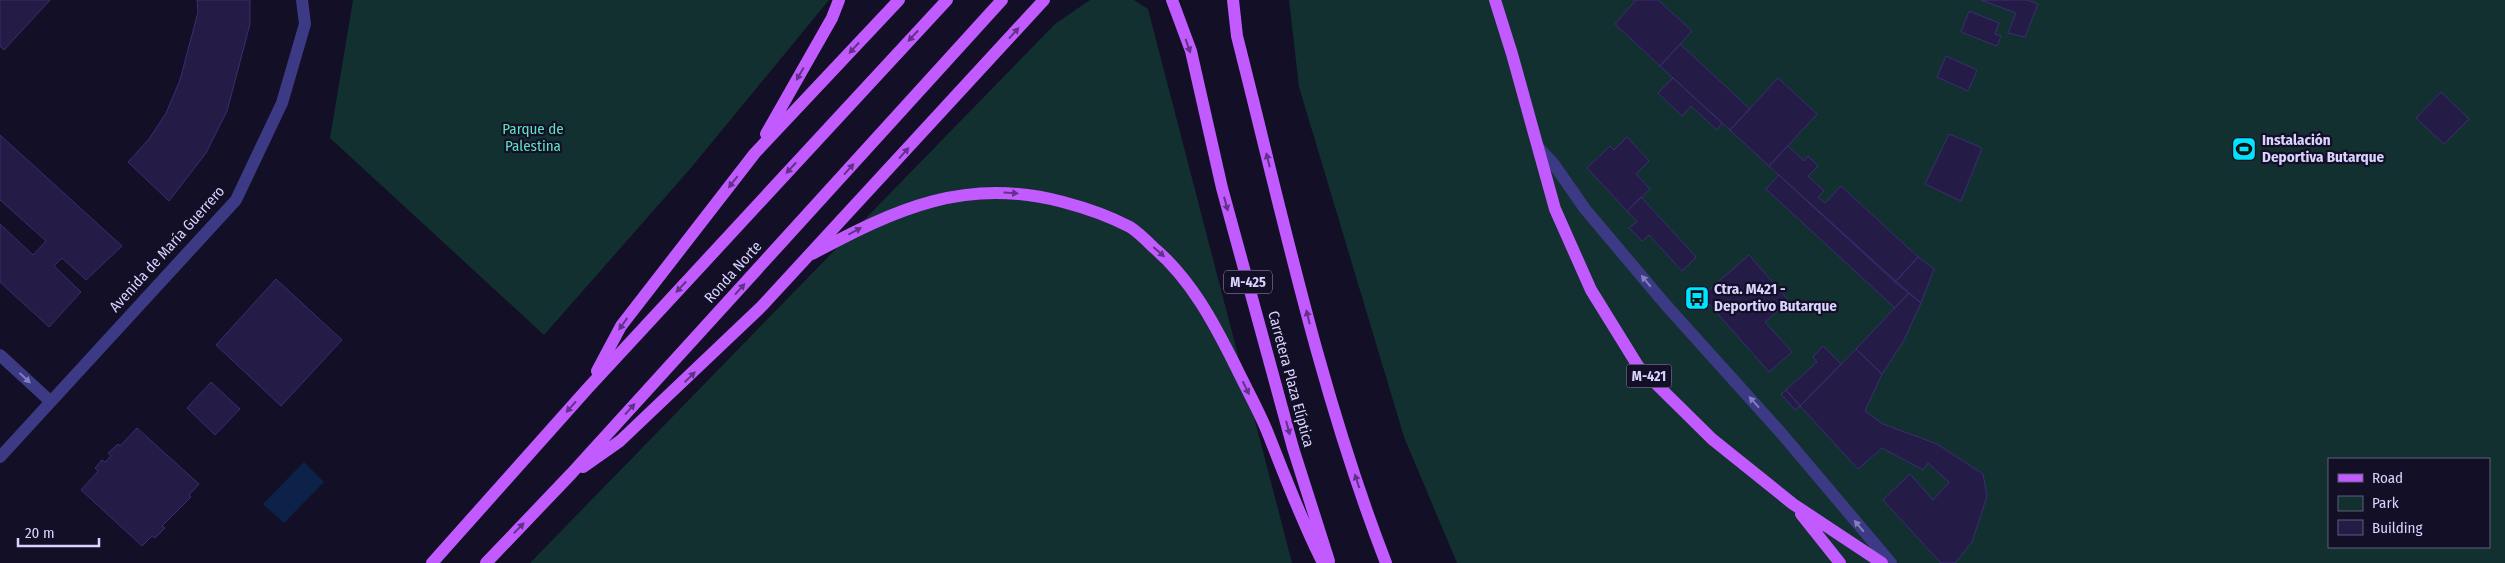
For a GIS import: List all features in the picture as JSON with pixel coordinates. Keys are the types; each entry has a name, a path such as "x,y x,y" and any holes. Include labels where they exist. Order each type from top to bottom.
{"main road":[{"path":"755,153 832,18 838,0"},
{"path":"588,388 621,326 755,153 899,0"},
{"name":"Ronda Norte","path":"432,563 588,388 947,0"},
{"name":"Ronda Norte","path":"486,563 571,474 1002,0"},
{"path":"571,474 620,441 685,382 812,254 1044,0"},
{"name":"Carretera Plaza Elíptica","path":"1172,0 1191,51 1225,198 1293,448 1330,563"},
{"path":"1233,0 1237,36 1320,365 1372,528 1386,563"},
{"name":"M-421","path":"1495,0 1555,209 1591,290 1638,366 1712,439 1793,504 1882,563"},
{"path":"812,254 899,210 930,201 968,194 1002,193 1039,196 1092,210 1132,228 1165,256 1194,291 1218,331 1266,429 1304,525 1323,563"},
{"name":"M-421","path":"1793,504 1840,563"},
{"path":"1372,528 1392,563"}],"street":[{"name":"Avenida de María Guerrero","path":"0,457 236,200 282,103 305,24 302,0"},
{"path":"1538,147 1585,208 1659,296 1782,434 1891,563"},
{"path":"0,355 50,401"}],"green space":[{"name":"Parque de Palestina","path":"353,0 829,0 690,169 544,335 330,138"},
{"path":"1090,0 1134,0 1148,9 1292,563 530,563 1055,24"},
{"path":"1289,0 2505,0 2505,563 1457,563 1404,437 1299,87"}],"water":[{"path":"304,462 324,482 284,523 263,504"}],"building":[{"path":"0,0 50,0 4,50 0,46"},
{"path":"197,0 250,0 250,24 227,111 206,153 169,201 128,162 149,139 166,113 180,80 198,12"},
{"path":"1636,0 1658,0 1692,31 1660,66 1615,24"},
{"path":"1981,0 2027,0 2038,4 2025,37 2008,33 2016,13"},
{"path":"1969,11 1999,23 1995,34 2001,36 1997,46 1961,32"},
{"path":"1680,44 1750,109 1730,130 1660,66"},
{"path":"1946,56 1977,70 1968,91 1937,77"},
{"path":"1673,78 1722,123 1717,130 1691,106 1682,116 1658,93"},
{"path":"1778,78 1817,114 1769,166 1730,130"},
{"path":"2441,92 2469,119 2444,144 2416,118"},
{"path":"1949,134 1982,148 1961,201 1925,184"},
{"path":"0,135 122,246 86,280 62,258 54,266 81,292 49,327 0,282 0,224 33,255 46,241 0,200"},
{"path":"1627,137 1649,161 1636,174 1650,189 1627,211 1587,168 1610,146 1614,150"},
{"path":"1788,146 1804,161 1808,156 1818,166 1808,176 1824,191 1818,197 1825,203 1841,186 1918,257 1895,282 1769,166"},
{"path":"1779,175 1909,293 1895,308 1766,189"},
{"path":"1641,197 1696,257 1682,271 1649,235 1642,241 1629,228 1637,222 1627,211"},
{"path":"1749,255 1789,301 1765,322 1792,352 1769,372 1702,296"},
{"path":"1918,257 1934,269 1921,303 1895,282"},
{"path":"276,279 342,340 281,406 216,345"},
{"path":"1909,293 1921,303 1903,342 1882,374 1856,349"},
{"path":"1823,346 1841,364 1800,406 1786,390 1817,362 1813,357"},
{"path":"1856,349 1882,374 1865,411 1883,424 1937,444 1983,474 1987,496 1972,542 1955,563 1941,563 1883,500 1910,474 1933,500 1949,482 1928,463 1923,470 1882,448 1858,469 1800,406"},
{"path":"211,382 240,409 215,435 187,408"},
{"path":"1786,390 1800,406 1795,410 1781,394"},
{"path":"137,428 199,484 189,495 191,497 162,526 165,528 155,538 152,536 142,546 81,490 98,471 95,468 102,460 105,462 111,456 108,453 118,444 120,446"}],"place":[{"name":"Instalación Deportiva Butarque","path":"2244,149"},
{"name":"Ctra. M421 - Deportivo Butarque","path":"1697,298"}]}
